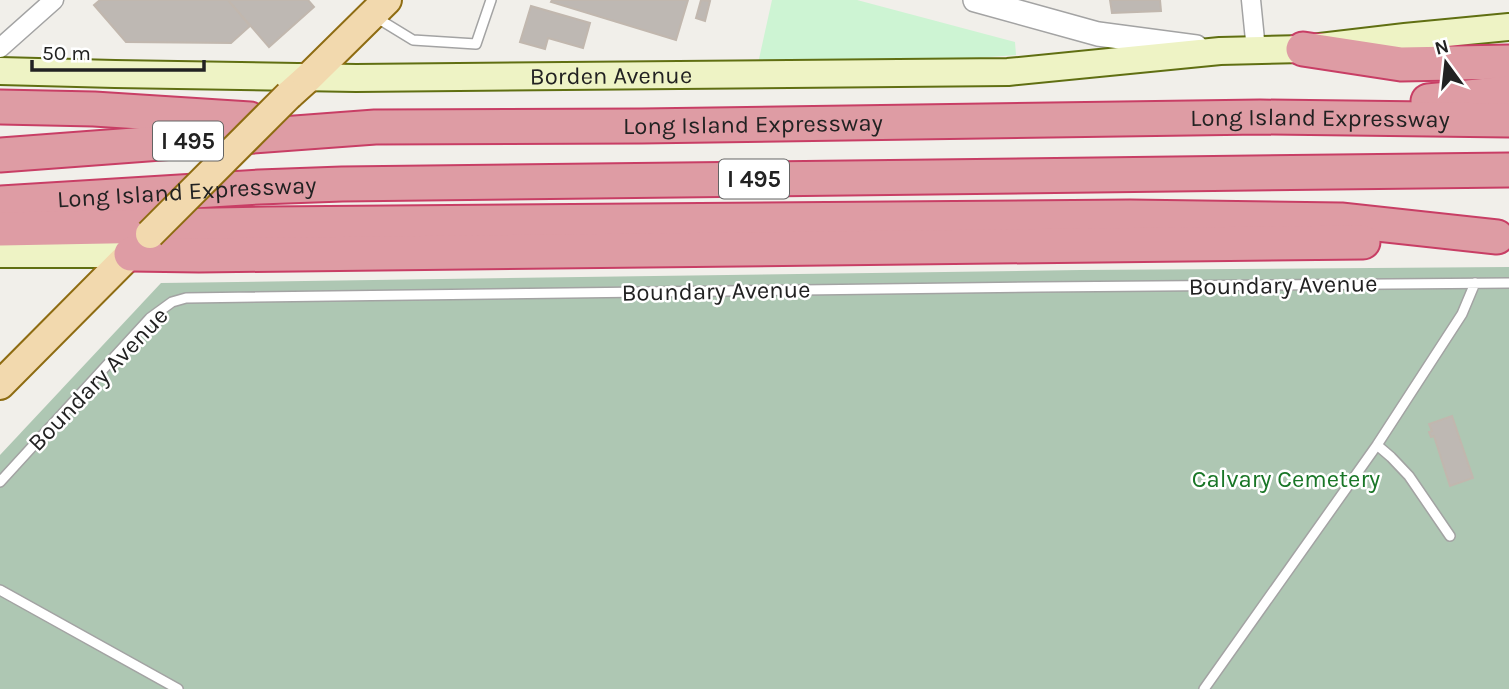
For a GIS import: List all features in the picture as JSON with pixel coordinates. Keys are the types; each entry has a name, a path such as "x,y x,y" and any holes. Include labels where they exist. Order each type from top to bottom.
{"highway":[{"path":"1303,49 1401,64 1509,62"},
{"path":"1260,117 1509,93"},
{"path":"0,107 94,109 375,127"},
{"name":"Long Island Expressway","path":"0,155 375,127 1260,117 1509,120"},
{"name":"Long Island Expressway","path":"0,203 342,184 1509,170"},
{"path":"0,229 1130,217 1340,220 1503,237"},
{"path":"140,244 199,255 1337,243 1503,237"}],"main road":[{"path":"0,386 380,7"},
{"name":"Borden Avenue","path":"0,71 299,86 1008,72 1220,51 1303,49 1509,27"},
{"path":"0,254 140,244"}],"street":[{"path":"0,48 54,0"},
{"path":"1251,0 1256,50"},
{"path":"985,1 1098,34 1220,51"}],"lane":[{"path":"380,7 413,40 476,44 491,0"},
{"path":"1204,689 1377,445 1462,313 1475,283"},
{"name":"Boundary Avenue","path":"0,482 150,317 172,302 186,298 1509,283"},
{"path":"1377,445 1409,476 1450,536"},
{"path":"0,590 178,689"}],"green space":[{"path":"772,0 857,0 1015,42 1016,55 859,67 757,68"},
{"name":"Calvary Cemetery","path":"1509,267 1509,689 0,689 0,455 161,283"}],"building":[{"path":"100,0 228,0 250,26 231,43 126,42 94,5"},
{"path":"228,0 308,0 314,7 269,47"},
{"path":"688,0 676,40 551,2"},
{"path":"701,0 710,1 705,21 696,18"},
{"path":"1110,0 1160,0 1161,11 1112,13"},
{"path":"531,6 590,23 583,48 548,38 545,49 520,42"},
{"path":"1452,416 1473,478 1450,486 1434,436 1431,437 1429,432 1432,431 1429,424"}]}
